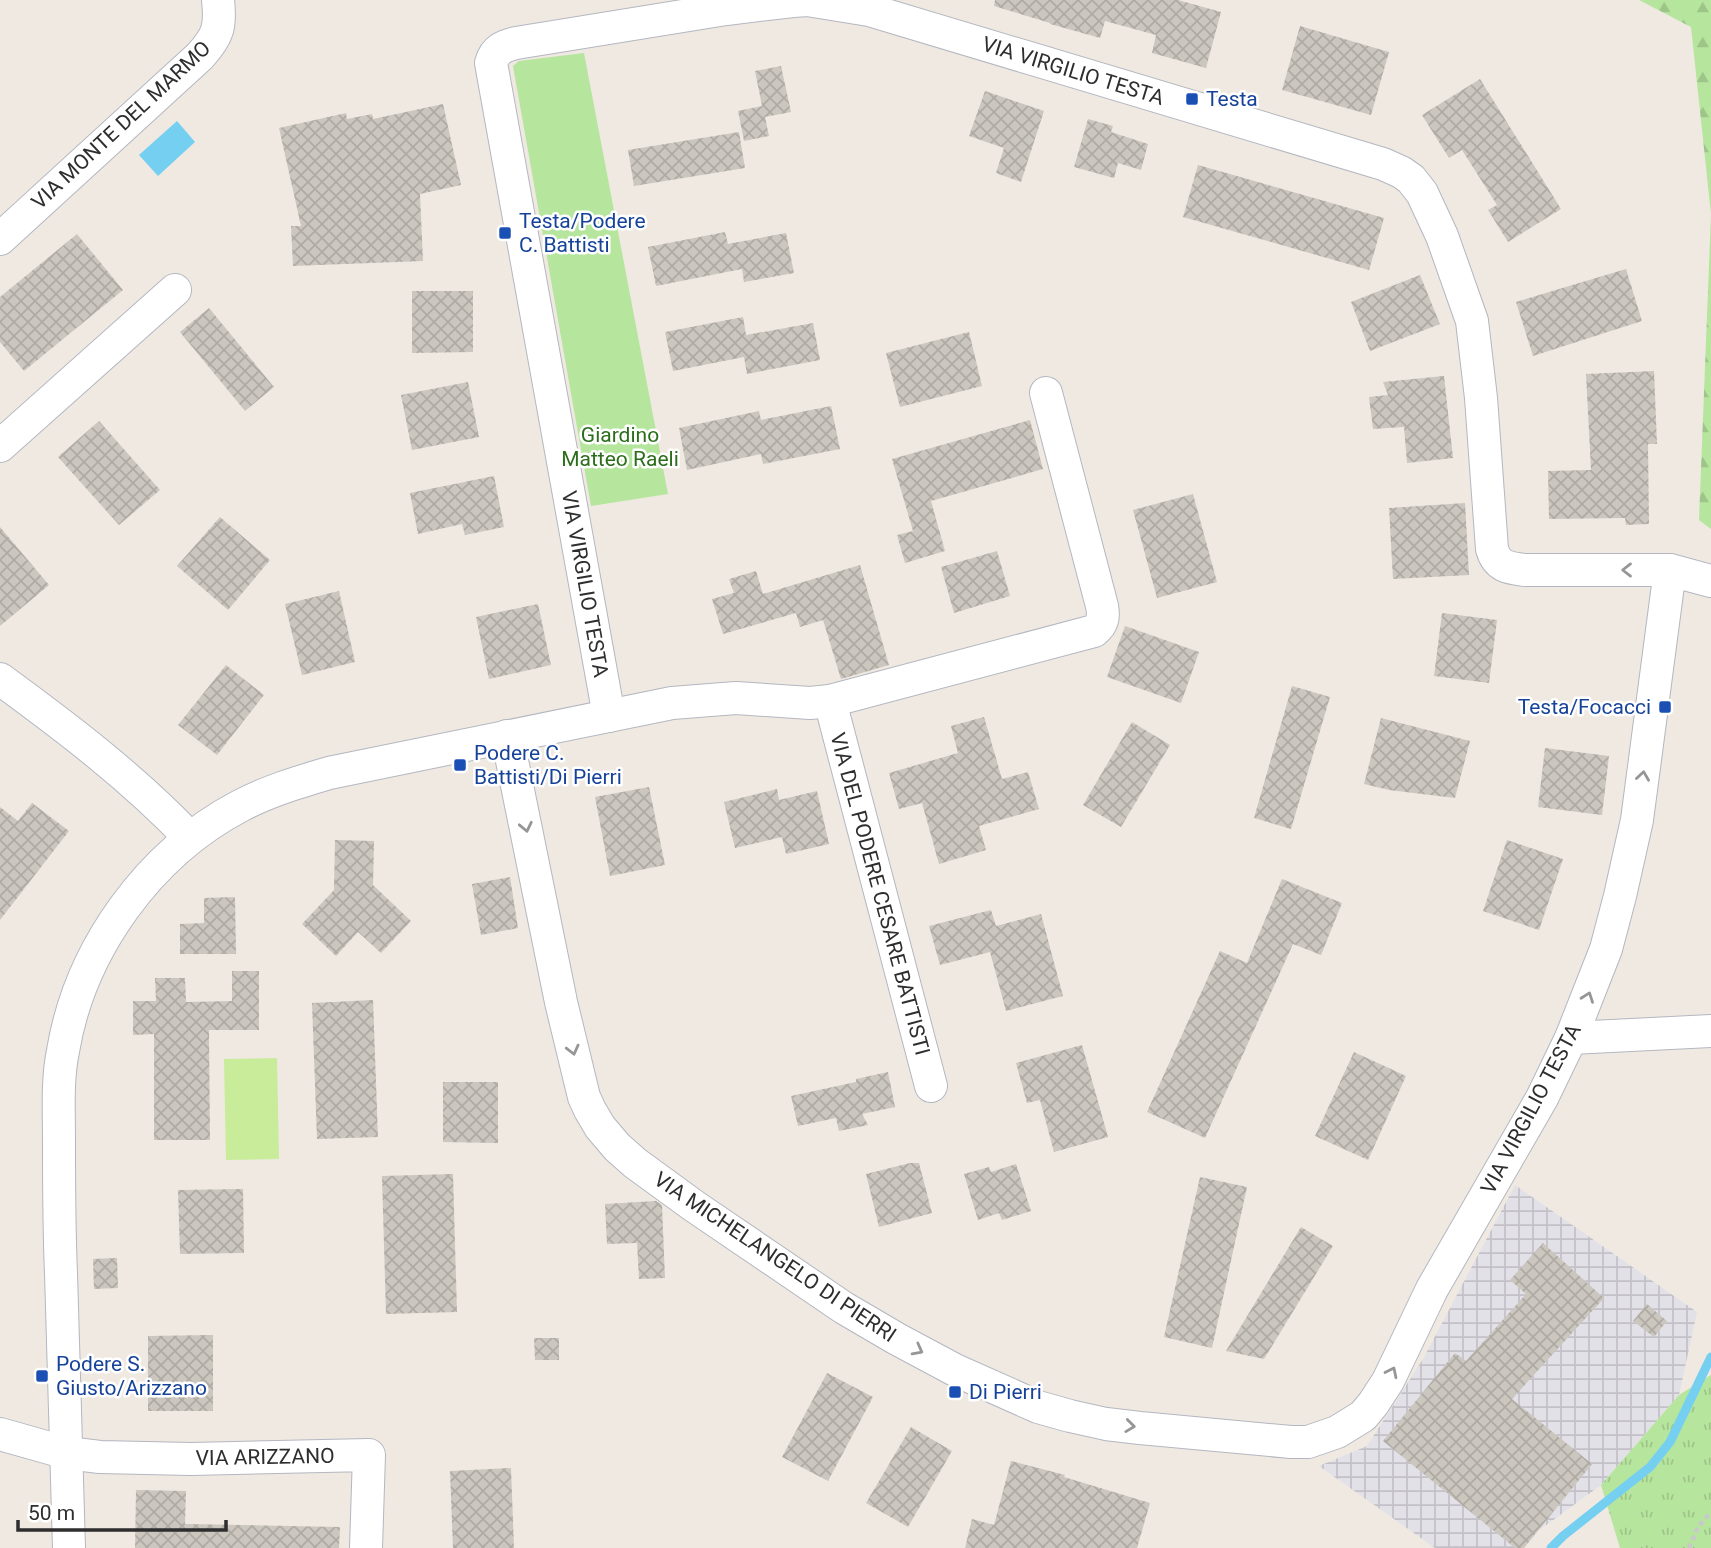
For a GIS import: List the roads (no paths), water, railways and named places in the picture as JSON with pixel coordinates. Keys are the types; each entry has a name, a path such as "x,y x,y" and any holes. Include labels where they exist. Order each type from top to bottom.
{"street":[{"name":"VIA MONTE DEL MARMO","path":"0,239 211,44 219,24 218,0"},
{"name":"VIA VIRGILIO TESTA","path":"609,716 491,63 493,55 505,46 726,9 807,0 869,10 1390,166 1416,184 1430,206 1472,321 1482,398 1492,549 1496,560 1506,566 1525,570 1670,570 1637,820 1606,949 1571,1038 1542,1097 1432,1289 1388,1381 1363,1416 1351,1424"},
{"path":"0,446 175,290"},
{"path":"69,1548 59,1213 59,1097 62,1054 66,1030 86,975 108,933 149,877 190,838 253,799 294,783 363,765 661,705 709,699 810,703 830,701 1091,632 1100,625 1104,616 1046,393"},
{"path":"1670,570 1711,581"},
{"path":"0,679 62,724 148,797 190,838"},
{"name":"VIA DEL PODERE CESARE BATTISTI","path":"830,701 931,1086"},
{"name":"VIA MICHELANGELO DI PIERRI","path":"507,736 561,1002 584,1097 600,1127 635,1163 844,1308 955,1370 1038,1407 1106,1423 1291,1443 1308,1442 1351,1424"},
{"path":"1571,1038 1711,1031"},
{"path":"0,1434 67,1453"},
{"name":"VIA ARIZZANO","path":"67,1453 151,1459 369,1455 366,1548"}],"water":[{"path":"177,121 195,142 158,176 139,155"}],"waterway":[{"path":"1551,1548 1650,1467 1670,1442 1711,1357"}],"place":[{"name":"Testa","path":"1192,99"},
{"name":"Testa/Podere C. Battisti","path":"505,233"},
{"name":"Testa/Focacci","path":"1665,707"},
{"name":"Podere C. Battisti/Di Pierri","path":"460,765"},
{"name":"Podere S. Giusto/Arizzano","path":"42,1376"},
{"name":"Di Pierri","path":"955,1392"}],"park label":[{"name":"Giardino Matteo Raeli","path":"620,447"}]}
